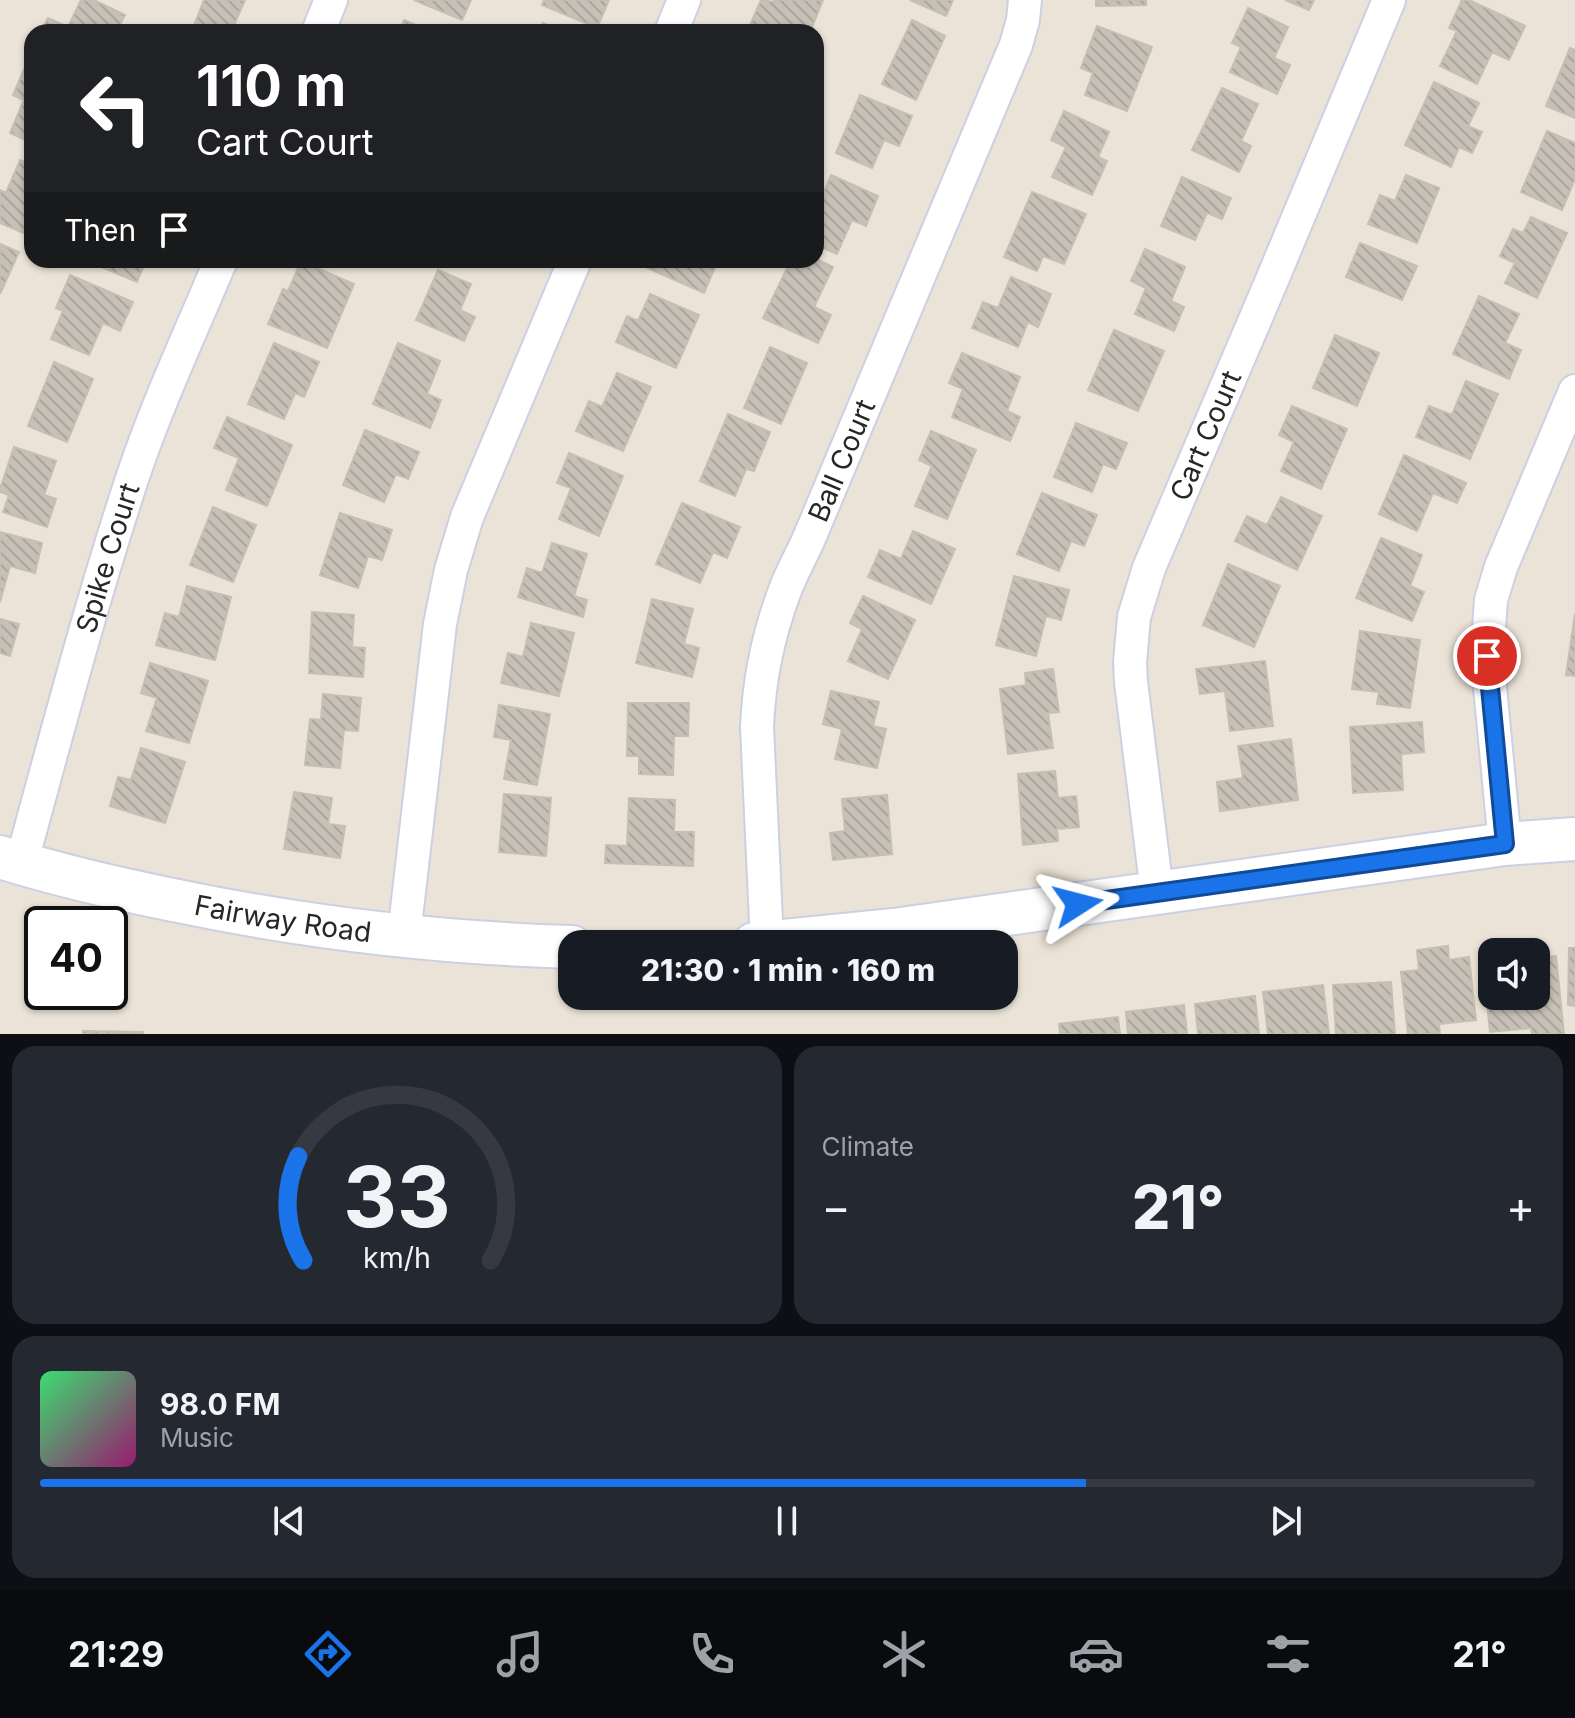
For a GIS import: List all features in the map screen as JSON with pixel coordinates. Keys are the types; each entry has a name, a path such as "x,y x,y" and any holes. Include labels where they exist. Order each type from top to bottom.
{"street":[{"path":"321,24 331,0"},
{"path":"674,24 684,0"},
{"name":"Ball Court","path":"766,930 757,727 767,647 785,590 1016,45 1025,0"},
{"name":"Cart Court","path":"1157,892 1131,682 1131,638 1137,606 1149,568 1389,0"},
{"name":"Spike Court","path":"10,860 131,482 218,268"},
{"path":"404,935 438,639 451,570 467,517 572,268"},
{"path":"1505,844 1487,656 1491,600 1501,567 1575,391"},
{"path":"894,930 1505,844 1575,839"},
{"name":"Fairway Road","path":"10,860 94,883 332,928 558,946"}],"building":[{"path":"81,0 94,0 125,15 120,24 69,24"},
{"path":"204,0 245,0 234,24 195,23"},
{"path":"414,0 471,0 462,20"},
{"path":"544,0 609,0 599,24 587,24 542,5"},
{"path":"761,0 823,0 813,24 750,24"},
{"path":"910,0 953,0 946,16"},
{"path":"1096,0 1146,0 1146,5 1096,6"},
{"path":"1285,0 1314,0 1309,10"},
{"path":"1462,0 1469,0 1525,26 1509,60 1492,52 1477,84 1440,66 1457,31 1449,28"},
{"path":"1248,8 1288,27 1274,58 1290,65 1277,94 1230,72 1241,47 1232,43"},
{"path":"48,18 61,24 45,24"},
{"path":"912,20 945,36 916,100 882,84"},
{"path":"1097,26 1152,47 1127,111 1085,95 1093,73 1081,68"},
{"path":"1570,48 1575,50 1575,118 1546,106"},
{"path":"24,70 24,100 13,95"},
{"path":"1434,82 1479,103 1468,126 1482,132 1472,153 1459,147 1451,167 1405,145"},
{"path":"1222,88 1258,104 1241,141 1251,146 1239,172 1192,150"},
{"path":"860,95 912,116 899,146 884,140 872,168 836,153"},
{"path":"24,100 24,139 10,133"},
{"path":"1064,111 1109,132 1098,157 1107,161 1092,195 1052,177 1066,147 1051,140"},
{"path":"1547,131 1575,143 1575,179 1562,210 1521,192"},
{"path":"20,160 24,162 24,233 0,223 0,190 6,193"},
{"path":"831,175 878,196 866,226 852,220 837,254 824,248 824,192"},
{"path":"1406,175 1439,188 1417,243 1368,224 1380,195 1395,201"},
{"path":"1182,177 1231,198 1222,219 1207,213 1195,240 1161,226"},
{"path":"1032,192 1086,214 1064,264 1043,256 1037,271 1004,257"},
{"path":"1531,217 1567,233 1537,298 1505,283 1515,263 1500,256 1513,229 1523,233"},
{"path":"1360,243 1417,266 1402,300 1346,277"},
{"path":"0,244 19,252 0,294"},
{"path":"1145,249 1185,267 1171,301 1184,307 1174,331 1135,314 1146,288 1131,281"},
{"path":"824,263 833,267 814,307 831,315 818,343 763,318 787,268 824,268"},
{"path":"103,268 143,268 137,282"},
{"path":"298,268 317,268 354,284 327,348 268,324 283,289 288,291"},
{"path":"647,268 715,268 704,293"},
{"path":"438,270 471,284 460,310 475,317 464,341 416,320"},
{"path":"70,275 133,302 120,331 103,323 89,355 51,339 63,311 56,308"},
{"path":"1011,277 1051,294 1038,327 1028,322 1018,347 972,328 983,302 998,308"},
{"path":"650,294 699,315 676,368 616,342 627,316 638,321"},
{"path":"1479,296 1519,314 1505,343 1521,350 1509,379 1453,354"},
{"path":"1114,330 1164,351 1138,411 1088,390"},
{"path":"1335,335 1379,353 1357,406 1313,388"},
{"path":"274,343 319,362 304,397 295,393 284,419 248,404"},
{"path":"398,343 440,361 427,394 441,400 430,428 373,404"},
{"path":"770,347 807,363 781,424 744,408"},
{"path":"962,353 1020,377 1007,411 1020,417 1010,441 952,417 963,389 949,383"},
{"path":"54,362 93,379 67,442 28,426"},
{"path":"617,373 651,387 623,451 576,431 589,401 602,407"},
{"path":"1466,381 1498,394 1470,459 1416,437 1429,406 1452,415"},
{"path":"1292,406 1347,429 1321,489 1281,471 1294,442 1279,435"},
{"path":"728,414 770,432 754,471 746,469 735,496 700,481"},
{"path":"227,417 292,445 267,506 226,490 239,458 214,448"},
{"path":"1076,423 1127,443 1116,469 1103,464 1092,492 1054,477"},
{"path":"365,430 419,452 408,479 396,474 384,502 343,485"},
{"path":"931,431 976,450 947,519 915,506 932,466 919,460"},
{"path":"14,447 56,461 44,495 56,499 47,527 3,512 9,495 0,492 0,489"},
{"path":"569,453 623,476 599,536 559,519 571,488 557,483"},
{"path":"1404,455 1466,483 1457,503 1433,493 1417,531 1379,514"},
{"path":"1042,493 1097,515 1084,546 1071,541 1059,571 1017,554"},
{"path":"1281,497 1322,516 1297,570 1235,541 1247,516 1267,525"},
{"path":"682,503 740,527 727,558 713,552 700,583 656,564"},
{"path":"213,507 256,525 233,582 190,565"},
{"path":"340,513 392,530 382,560 368,556 358,588 320,575"},
{"path":"913,531 955,549 931,604 868,577 880,550 901,559"},
{"path":"0,532 42,543 35,573 10,566 0,602"},
{"path":"1381,538 1422,555 1410,586 1424,592 1412,621 1356,598"},
{"path":"552,543 587,554 574,596 587,600 583,617 518,597 527,568 542,573"},
{"path":"1228,564 1280,586 1254,647 1203,625"},
{"path":"1014,576 1069,590 1061,620 1046,616 1036,656 996,645"},
{"path":"187,586 231,597 215,660 156,645 165,613 179,617"},
{"path":"863,596 915,620 888,679 848,661 862,629 850,623"},
{"path":"652,599 693,609 684,644 699,648 692,677 636,663"},
{"path":"312,612 354,615 352,647 365,648 363,677 309,673"},
{"path":"1575,614 1575,676 1566,675"},
{"path":"0,619 19,624 10,656 0,653"},
{"path":"531,623 574,633 559,696 501,683 508,653 523,657"},
{"path":"1360,631 1420,640 1410,708 1377,704 1379,692 1352,689"},
{"path":"1265,661 1273,726 1230,731 1225,691 1200,694 1196,669"},
{"path":"150,663 208,681 189,743 146,731 157,698 141,693"},
{"path":"1053,669 1059,712 1048,713 1053,748 1008,754 1000,689 1026,685 1025,673"},
{"path":"831,691 879,702 873,726 886,729 877,768 835,759 842,729 823,724"},
{"path":"323,694 361,698 358,731 344,730 340,768 305,765 310,719 321,720"},
{"path":"628,703 689,703 688,736 674,736 673,775 639,774 639,756 627,756"},
{"path":"499,705 550,714 537,785 504,779 511,740 494,737"},
{"path":"1422,722 1424,752 1401,754 1403,790 1353,793 1350,727"},
{"path":"1291,739 1298,800 1220,811 1217,782 1243,778 1238,746"},
{"path":"141,748 185,762 165,823 110,806 118,777 131,780"},
{"path":"1055,771 1058,798 1076,796 1079,827 1057,829 1058,841 1023,845 1018,774"},
{"path":"294,792 332,798 328,824 345,826 340,858 284,849"},
{"path":"504,794 551,798 546,856 499,852"},
{"path":"887,795 892,854 833,860 830,833 845,831 842,799"},
{"path":"629,798 675,800 674,832 694,832 693,866 605,863 606,845 627,846"},
{"path":"1448,946 1449,960 1469,957 1476,1020 1439,1024 1440,1034 1408,1034 1401,972 1419,970 1417,950"},
{"path":"1569,948 1575,948 1575,1006 1568,1005"},
{"path":"1556,956 1564,1034 1532,1034 1531,1028 1490,1032 1488,1010 1550,1010 1550,957"},
{"path":"1391,982 1395,1034 1336,1034 1333,985"},
{"path":"1323,985 1329,1034 1268,1034 1263,992"},
{"path":"1255,996 1259,1034 1198,1034 1195,1004"},
{"path":"1184,1005 1187,1034 1128,1034 1126,1012"},
{"path":"1118,1017 1120,1034 1060,1034 1059,1024"},
{"path":"83,1031 143,1032 143,1034 83,1034"}],"route":[{"path":"1078,904 1505,844 1487,656"}]}
